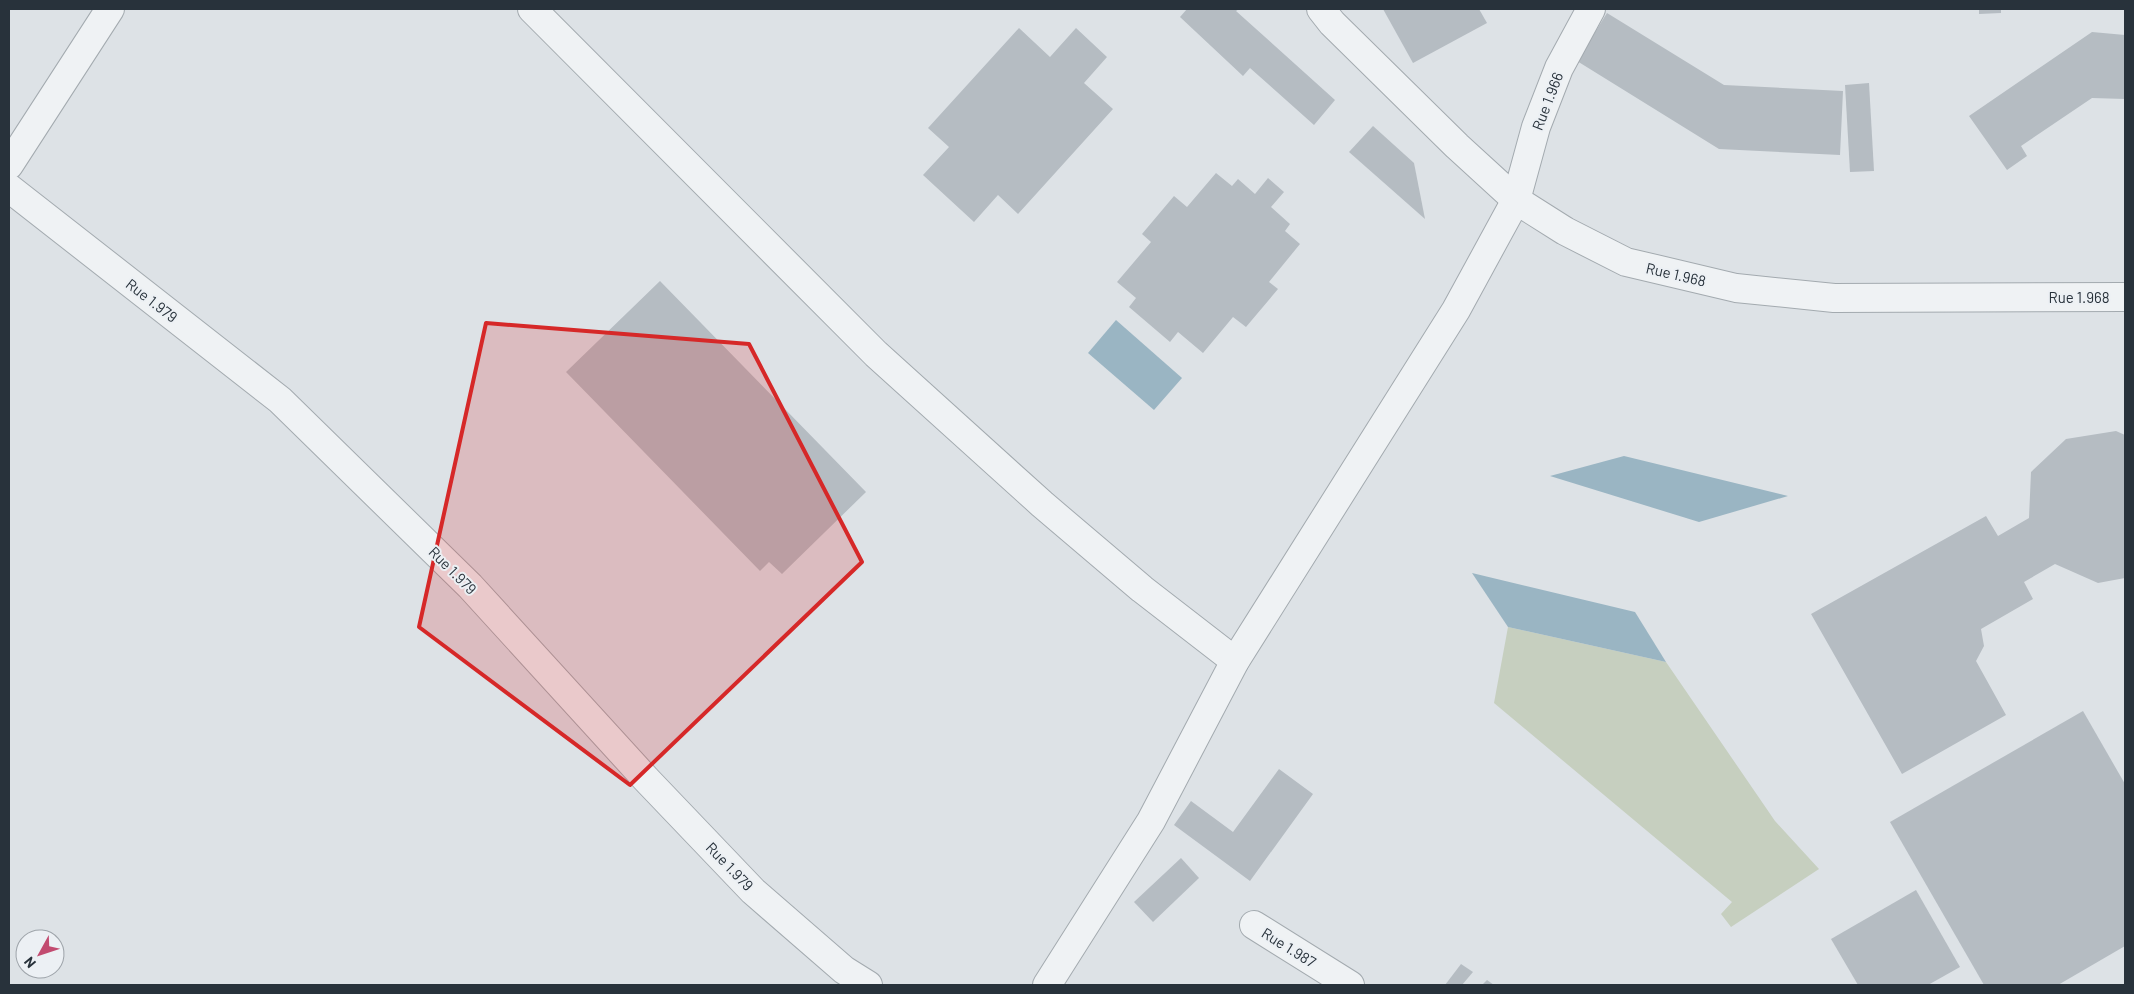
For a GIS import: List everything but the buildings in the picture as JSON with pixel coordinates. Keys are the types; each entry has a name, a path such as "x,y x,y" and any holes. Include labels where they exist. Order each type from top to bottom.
{"street":[{"path":"9,165 110,9"},
{"path":"532,9 876,354 1042,504 1142,589 1235,662"},
{"name":"Rue 1.968","path":"1321,9 1332,23 1457,146 1516,200 1565,231 1626,262 1736,288 1834,298 2125,297"},
{"name":"Rue 1.966","path":"1047,985 1151,820 1235,662 1456,310 1516,200 1536,127 1559,68 1591,9"},
{"name":"Rue 1.979","path":"9,188 280,400 470,586 646,779 753,891 844,970 868,985"},
{"name":"Rue 1.987","path":"1254,925 1350,985"}],"highlighted area":[{"path":"486,323 749,344 862,562 630,785 419,627"}],"green space":[{"path":"1508,627 1666,662 1775,821 1819,869 1731,927 1721,914 1732,902 1494,703"}],"water":[{"path":"1116,320 1182,378 1154,410 1088,353"},
{"path":"1624,456 1788,496 1699,522 1550,476"},
{"path":"1472,573 1635,612 1666,662 1508,627"}]}
